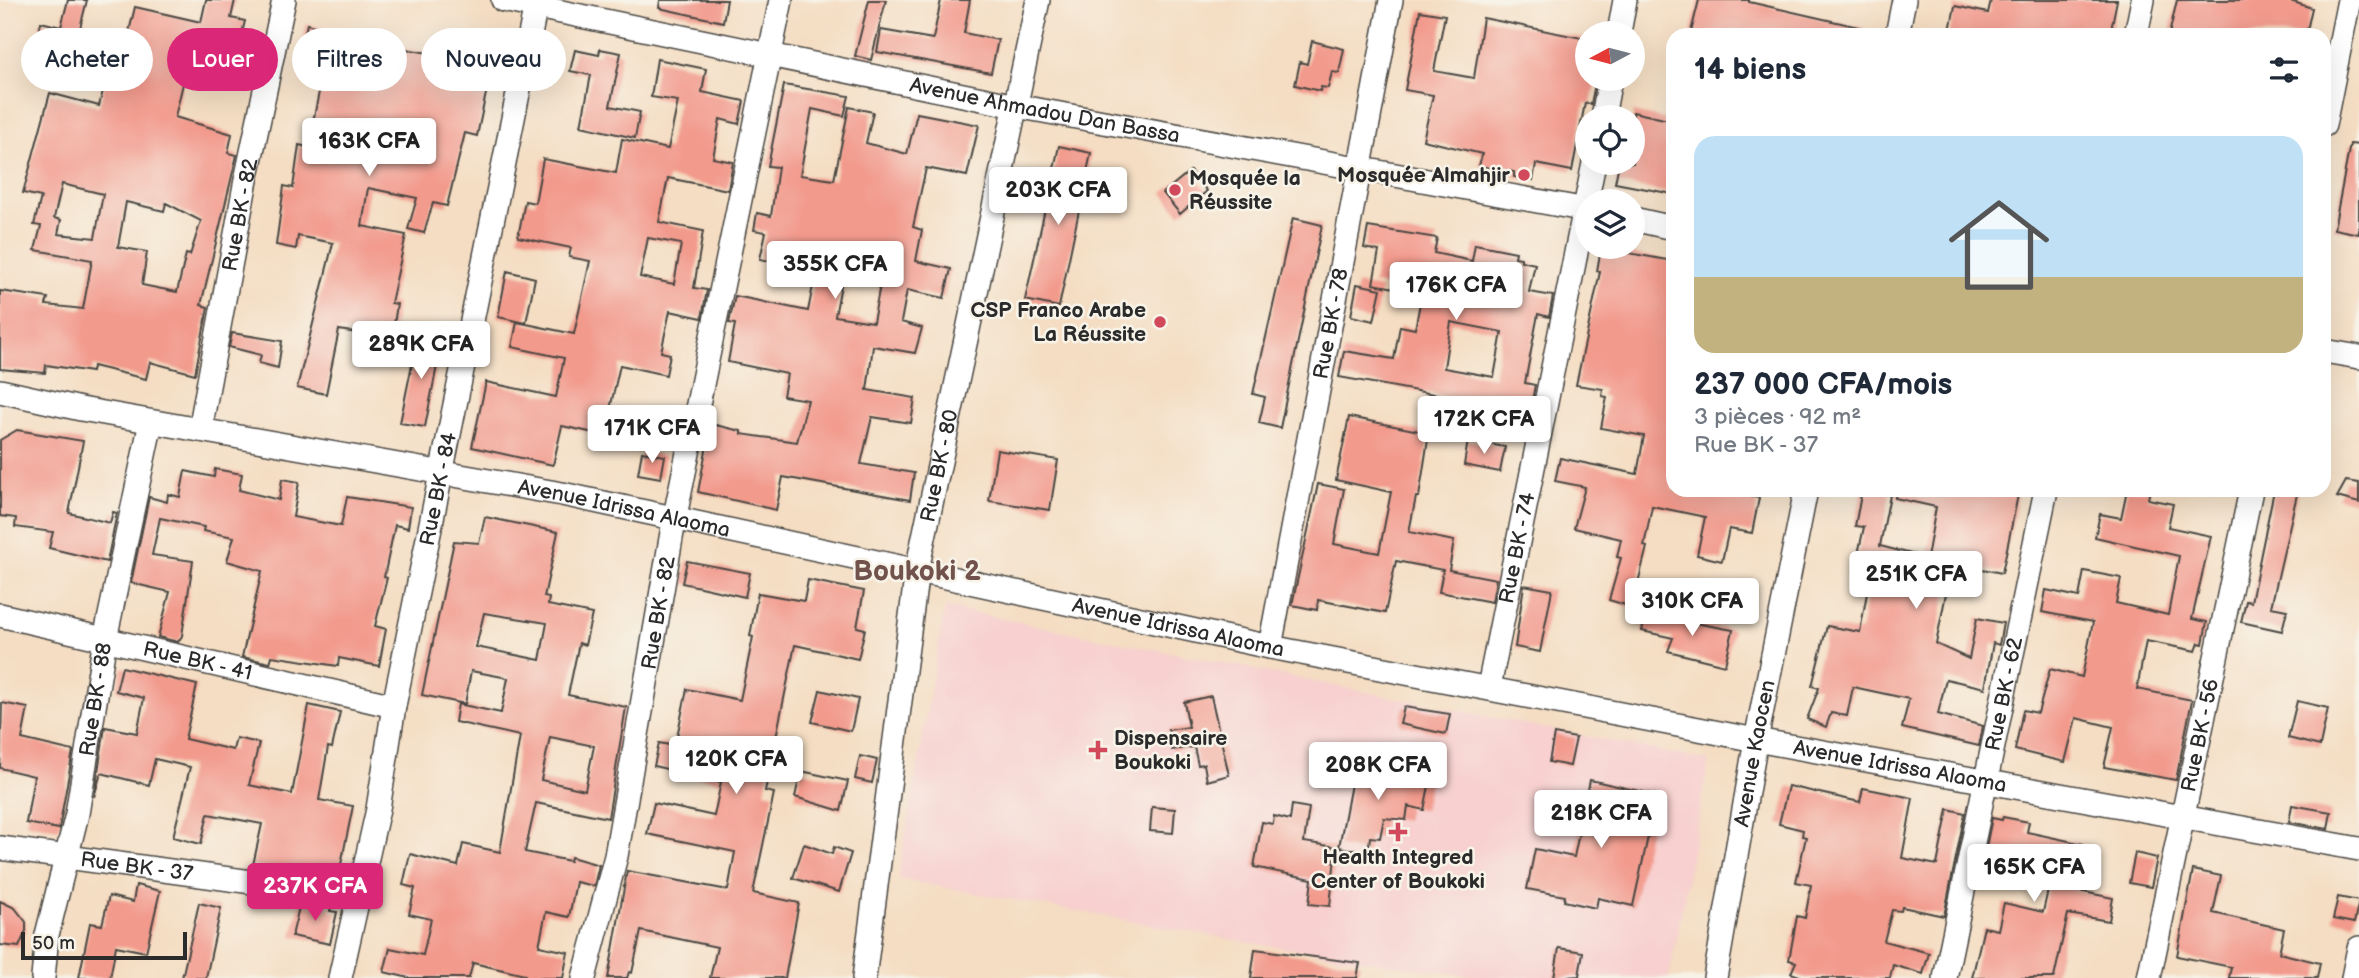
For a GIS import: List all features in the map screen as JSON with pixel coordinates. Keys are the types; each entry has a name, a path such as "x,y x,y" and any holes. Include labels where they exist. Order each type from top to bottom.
{"street":[{"name":"Rue BK - 82","path":"200,430 245,185 284,0"},
{"name":"Avenue Ahmadou Dan Bassa","path":"503,0 536,3 770,56 1016,106 1575,208"},
{"name":"Rue BK - 82","path":"584,978 616,856 674,521 781,0"},
{"name":"Rue BK - 80","path":"864,978 917,570 1038,0"},
{"name":"Rue BK - 78","path":"1270,647 1357,169 1391,0"},
{"path":"1621,21 1625,0"},
{"path":"1899,28 1905,0"},
{"path":"2137,28 2143,0"},
{"path":"2331,90 2349,0"},
{"name":"Rue BK - 84","path":"340,978 356,896 378,809 394,706 536,3"},
{"path":"1645,222 1666,226"},
{"name":"Rue BK - 74","path":"1489,687 1576,259"},
{"path":"2331,352 2359,357"},
{"name":"Avenue Idrissa Alaoma","path":"0,391 151,422 562,494 674,521 917,570 1270,647 1756,740 2359,849"},
{"name":"Rue BK - 88","path":"43,978 47,935 77,814 105,639 151,422"},
{"name":"Avenue Kaocen","path":"1715,978 1756,740 1805,497"},
{"name":"Rue BK - 62","path":"1945,978 2045,497"},
{"name":"Rue BK - 56","path":"2149,978 2250,497"},
{"name":"Rue BK - 41","path":"0,615 394,706"},
{"name":"Rue BK - 37","path":"0,848 356,896"},
{"path":"2353,978 2359,948"}],"shaded area":[{"path":"945,607 1709,761 1669,978 1482,978 1251,943 898,879"}],"building":[{"path":"68,0 87,0 80,28 40,28 41,22 61,27"},
{"path":"206,0 235,0 231,18 245,21 243,28 167,28 167,91 181,91 175,117 232,134 228,153 237,155 201,305 208,307 195,374 150,362 146,379 93,366 92,372 46,365 45,373 0,369 0,291 48,298 46,305 83,309 92,260 35,250 41,226 34,225 41,197 23,193 50,93 99,106 103,91 153,91 153,28 130,28 135,7 201,22","holes":["62,184 103,194 95,238 58,234 61,220 54,218","126,202 164,211 166,203 201,221 190,255 186,254 177,292 142,285 147,252 118,247"]},
{"path":"660,0 727,0 723,22 659,8"},
{"path":"869,0 886,0 871,60 855,56"},
{"path":"941,0 970,0 964,33 998,40 991,73 877,52 881,30 933,39"},
{"path":"1699,0 1749,0 1863,28 1692,28"},
{"path":"1991,0 2117,0 2111,28 1950,28 1955,6 1988,13"},
{"path":"2177,0 2287,0 2312,8 2308,28 2171,28"},
{"path":"1420,11 1445,15 1434,71 1474,78 1483,18 1575,37 1575,91 1594,91 1591,104 1575,105 1575,155 1572,171 1536,164 1533,180 1514,177 1514,172 1479,166 1482,154 1423,140 1433,95 1405,90"},
{"path":"1312,41 1344,49 1339,73 1332,72 1328,88 1321,87 1320,91 1295,85 1300,62 1307,64"},
{"path":"407,49 421,52 421,91 487,91 477,136 465,133 447,206 433,203 424,233 408,229 417,198 368,188 362,226 406,235 391,303 397,304 392,339 339,330 326,394 297,388 333,243 298,236 296,249 276,245 284,186 293,188 299,145 308,147 319,91 407,91"},
{"path":"600,49 621,53 610,106 640,112 635,138 581,126 591,75 570,71 575,50 599,55"},
{"path":"657,59 706,69 702,92 744,101 739,124 720,119 713,158 733,162 728,190 668,178 659,222 703,231 694,288 707,290 702,318 670,311 661,352 670,354 666,375 620,365 610,409 640,415 635,442 562,426 553,465 472,447 486,382 556,397 564,358 512,347 517,322 574,334 590,261 569,257 571,248 518,237 525,201 535,203 543,159 616,173 622,139 668,149 678,101 651,97","holes":["648,238 681,244 674,284 640,277"]},
{"path":"784,85 849,96 844,116 812,109 800,175 834,180 849,107 873,112 866,143 907,154 917,113 979,125 967,176 926,168 913,227 922,230 916,261 951,269 944,298 907,290 901,322 922,328 915,353 873,346 867,390 915,398 911,423 872,417 861,464 914,473 910,500 783,477 776,510 698,492 711,424 741,431 741,434 797,442 808,400 783,396 787,374 728,362 735,324 729,323 735,296 808,311 816,271 760,259 766,232 754,230 757,213 771,216 778,167 768,166","holes":["842,280 880,285 873,322 835,316"]},
{"path":"1645,115 1666,119 1666,193 1615,183 1617,175 1645,175"},
{"path":"2350,144 2359,145 2359,234 2334,229"},
{"path":"1059,146 1091,153 1059,307 1025,300"},
{"path":"1190,171 1207,191 1180,214 1163,193"},
{"path":"1293,218 1322,225 1280,428 1259,423 1265,397 1253,394"},
{"path":"1368,227 1437,238 1434,253 1472,261 1475,244 1516,252 1515,257 1521,258 1521,261 1535,264 1529,292 1553,296 1549,317 1538,314 1525,383 1535,385 1531,406 1486,398 1484,408 1444,400 1445,396 1339,377 1344,351 1394,359 1400,326 1415,329 1422,293 1373,284 1379,251 1364,248","holes":["1451,322 1502,332 1494,377 1444,368"]},
{"path":"1645,256 1666,260 1666,497 1759,498 1752,533 1729,529 1722,561 1697,555 1705,517 1652,506 1644,546 1647,547 1632,607 1609,600 1621,558 1617,557 1621,539 1574,528 1585,487 1555,481 1560,458 1637,474 1644,436 1601,428 1607,397 1602,396 1603,389 1576,385 1600,272 1597,271 1599,259 1645,259"},
{"path":"507,271 535,278 526,323 498,317"},
{"path":"1357,284 1381,289 1374,321 1351,316"},
{"path":"232,333 282,341 278,368 259,363 261,355 229,347"},
{"path":"418,335 442,340 425,427 400,423"},
{"path":"1349,417 1429,433 1419,497 1416,497 1409,532 1454,541 1449,570 1496,579 1492,602 1439,592 1443,570 1396,561 1385,613 1318,600 1317,610 1292,605 1318,484 1344,489 1334,544 1379,553 1391,492 1336,480"},
{"path":"17,430 83,441 69,513 110,523 113,512 117,513 107,562 49,548 53,532 15,527 16,518 0,516 0,440"},
{"path":"1468,440 1505,447 1500,472 1464,465"},
{"path":"997,450 1058,460 1050,510 989,501"},
{"path":"642,452 665,456 661,478 638,474"},
{"path":"215,469 242,474 239,490 279,500 282,479 299,482 293,517 341,526 347,497 411,507 408,528 395,525 384,577 387,578 375,626 386,629 379,666 339,658 338,666 272,656 270,663 242,657 262,571 227,561 234,537 203,531 204,527 160,518 152,555 193,561 182,636 178,642 158,637 170,592 131,583 149,497 167,502 168,494 180,497 185,471 214,477"},
{"path":"2346,481 2359,483 2359,503 2337,497"},
{"path":"1861,497 1890,497 1880,546 1927,558 1936,507 1895,497 2018,497 2002,573 1952,563 1936,644 1969,659 1977,618 2003,623 1999,645 1993,643 1985,688 1946,679 1938,714 1983,726 1979,746 1902,728 1909,699 1853,687 1847,716 1831,713 1826,727 1807,719 1819,688 1812,686 1827,626 1860,632 1870,576 1854,572 1864,527 1855,526"},
{"path":"2126,497 2148,497 2173,504 2168,527 2211,536 2192,619 2207,622 2203,644 2199,643 2196,651 2146,641 2137,689 2192,700 2176,780 2104,767 2113,727 2076,718 2065,762 2015,750 2023,710 2038,713 2050,669 2082,677 2093,622 2042,612 2046,590 2079,597 2084,571 2121,578 2116,603 2168,615 2179,556 2095,537 2100,514 2121,518"},
{"path":"2273,497 2296,497 2271,607 2287,610 2282,631 2241,622 2246,601 2251,602"},
{"path":"485,517 558,532 544,597 549,598 548,605 592,614 585,645 579,643 568,695 626,707 608,818 536,803 525,852 570,861 571,857 599,865 594,886 576,882 569,917 546,912 539,946 568,952 563,978 525,978 525,975 473,963 469,978 409,978 384,972 390,948 423,955 431,919 409,914 415,888 403,885 410,854 458,866 463,844 500,852 520,736 455,722 458,704 501,713 508,678 471,671 465,704 422,695 454,541 479,543","holes":["484,613 547,623 540,660 476,647","550,737 594,746 585,790 541,780"]},
{"path":"687,561 750,573 745,597 682,583"},
{"path":"808,580 864,591 857,627 865,629 858,659 795,645 765,791 774,793 753,893 799,903 785,978 710,978 717,947 641,931 632,973 629,972 627,978 608,978 627,871 728,890 735,852 647,834 654,803 714,816 721,782 654,766 659,743 675,746 687,689 740,700 753,637 750,636 758,593 804,601"},
{"path":"1524,585 1552,590 1540,652 1515,647"},
{"path":"1646,614 1733,630 1725,665 1668,651 1673,638 1642,631"},
{"path":"122,667 197,685 185,739 233,750 236,738 259,743 249,785 292,794 309,705 340,712 332,748 328,747 319,800 353,806 338,879 253,865 262,824 208,814 201,844 173,837 190,767 155,759 149,785 101,773 94,797 105,727 137,733 144,698 116,691"},
{"path":"820,690 858,699 851,731 812,722"},
{"name":"Dispensaire Boukoki","path":"1211,696 1229,775 1207,781 1204,764 1198,765 1194,747 1172,750 1168,730 1189,727 1184,702"},
{"path":"2297,701 2328,708 2320,746 2288,738"},
{"path":"2,703 28,708 22,739 73,751 59,829 26,823 34,776 0,768"},
{"path":"1404,707 1450,714 1446,734 1400,724"},
{"path":"1554,734 1576,738 1570,766 1549,762"},
{"path":"860,756 877,760 872,783 855,779"},
{"path":"1356,758 1394,765 1393,773 1430,781 1424,810 1408,806 1406,820 1384,818 1380,838 1370,837 1368,853 1339,847"},
{"path":"801,771 848,781 841,811 795,797"},
{"path":"1590,780 1657,795 1633,906 1598,898 1596,908 1564,901 1565,896 1527,889 1535,849 1574,857"},
{"path":"1788,786 1860,802 1863,788 1913,798 1902,858 1937,865 1948,809 1965,813 1944,916 1902,907 1901,911 1892,910 1884,941 1929,953 1923,974 1893,965 1890,978 1805,978 1791,973 1796,962 1789,960 1797,916 1805,918 1811,885 1796,882 1806,837 1802,836 1803,830 1779,824"},
{"path":"1292,805 1309,808 1304,842 1336,847 1330,906 1309,904 1312,879 1254,867 1262,822 1273,824 1274,816 1290,820"},
{"path":"2292,805 2331,812 2328,829 2289,822"},
{"path":"1152,807 1175,809 1173,833 1150,831"},
{"path":"2003,817 2029,822 2027,832 2083,844 2074,890 2113,898 2109,921 2068,914 2054,978 1972,978 1984,927 1998,930 2004,903 2043,912 2051,877 1983,862 1992,818 2002,820"},
{"path":"804,844 832,854 834,847 851,853 839,892 793,878"},
{"path":"2135,853 2157,858 2151,887 2129,883"},
{"path":"2193,870 2221,876 2213,913 2284,929 2279,953 2320,963 2317,978 2229,978 2231,967 2177,956"},
{"path":"136,885 160,891 146,952 116,946 110,978 79,978 90,923 102,925 109,896 133,902"},
{"path":"2338,897 2359,901 2354,923 2333,919"},
{"path":"0,901 15,908 26,922 26,931 19,947 0,945"},
{"path":"199,903 221,908 206,978 182,978"},
{"path":"300,903 331,907 330,911 337,912 330,944 292,936"},
{"path":"1559,948 1583,952 1579,976 1554,978"},
{"path":"1255,949 1360,963 1357,978 1251,978"}],"place":[{"name":"Mosquée Almahjir","path":"1524,175"},
{"name":"Mosquée la Réussite","path":"1175,190"},
{"name":"CSP Franco Arabe La Réussite","path":"1160,322"},
{"name":"Dispensaire Boukoki","path":"1098,750"},
{"name":"Health Integred Center of Boukoki","path":"1398,832"}],"district":[{"name":"Boukoki 2","path":"917,570"}]}
